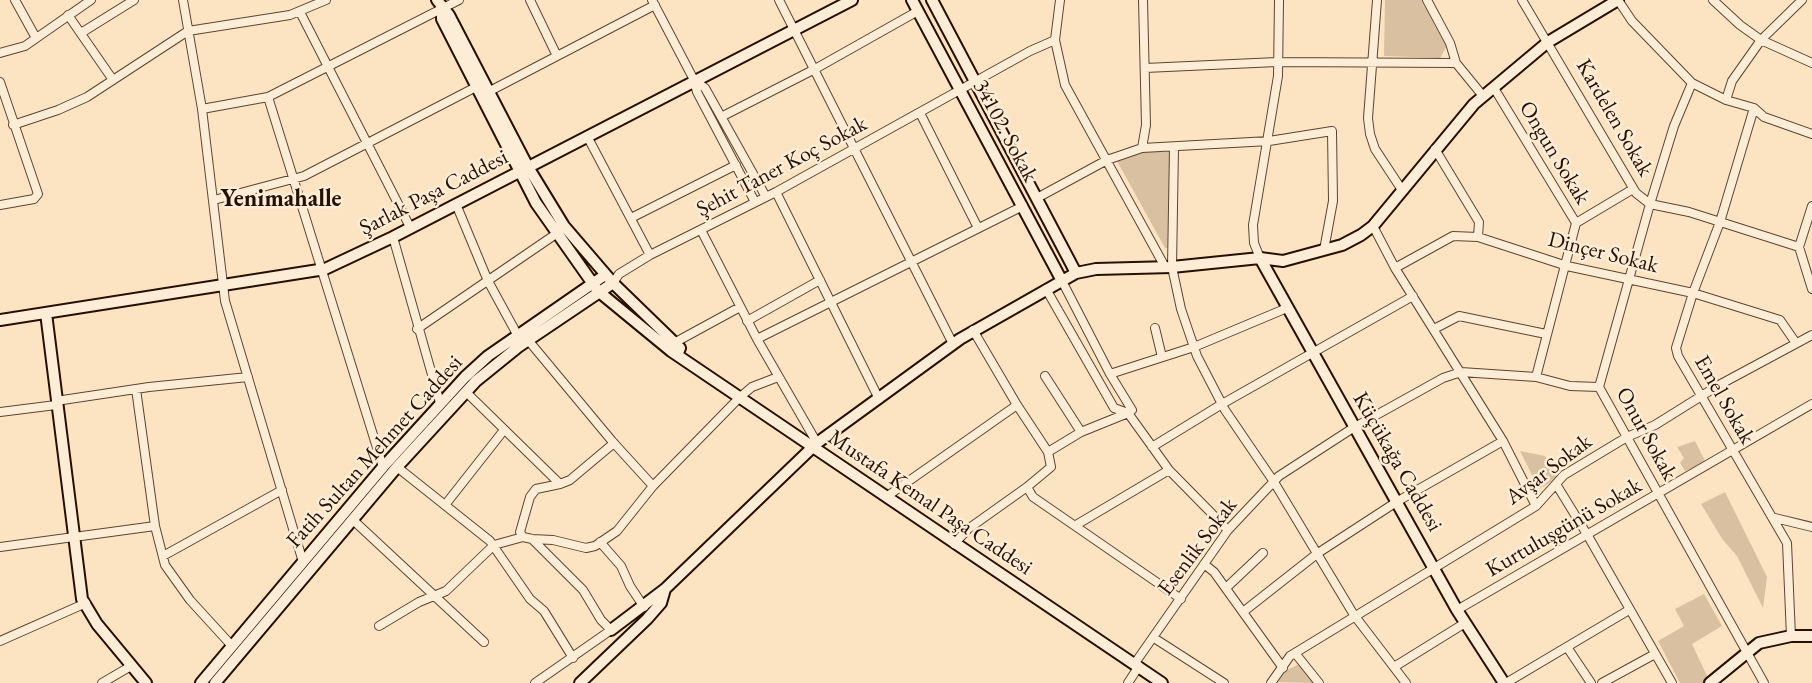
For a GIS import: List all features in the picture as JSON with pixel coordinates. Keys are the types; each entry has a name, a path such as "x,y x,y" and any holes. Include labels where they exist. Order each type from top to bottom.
{"street":[{"path":"15,0 36,38"},
{"path":"0,53 18,50 91,0"},
{"path":"81,33 134,0"},
{"path":"183,0 214,200 225,301 307,566"},
{"path":"13,126 58,110 113,80 188,31 300,12 326,0"},
{"path":"201,109 268,98 327,68 439,5 459,0"},
{"path":"530,0 557,56"},
{"path":"778,0 953,344"},
{"name":"Şarlak Paşa Caddesi","path":"0,320 321,270 393,237 852,0"},
{"name":"34102. Sokak","path":"912,0 1062,281"},
{"name":"34102. Sokak","path":"932,0 977,81 1076,273"},
{"path":"1060,0 1055,40 1065,85 1169,267 1194,347 1222,404 1274,482 1354,615 1406,683"},
{"path":"1142,148 1146,125 1143,0"},
{"path":"1260,258 1254,243 1253,225 1269,141 1278,76 1279,0"},
{"path":"1377,0 1368,117 1370,134 1375,149 1402,190"},
{"path":"1427,0 1450,43 1456,63 1484,96"},
{"name":"Kardelen Sokak","path":"1522,0 1633,189 1650,204 1720,222 1799,247"},
{"path":"535,683 644,607 776,480 816,446 973,330 1076,273 1096,268 1169,267 1260,258 1283,261 1353,240 1372,226 1435,149 1484,96 1548,42 1618,0 1632,21 1692,83 1726,100 1754,108 1764,117 1812,134"},
{"path":"1713,0 1761,40 1812,63"},
{"path":"1726,100 1732,81 1761,40 1802,0"},
{"path":"488,92 654,3 694,80 697,92 755,202"},
{"name":"Mustafa Kemal Paşa Caddesi","path":"439,5 442,19 476,87 524,169 564,226 676,348"},
{"name":"Mustafa Kemal Paşa Caddesi","path":"439,5 449,15 556,234 595,287 740,397 816,446 885,497 1137,664 1162,683"},
{"path":"721,117 815,69 918,11"},
{"path":"300,12 410,227"},
{"path":"68,15 113,80"},
{"name":"Şehit Taner Koç Sokak","path":"612,277 650,255 776,192 1030,51 1055,40"},
{"path":"1145,68 1277,62 1456,63"},
{"path":"694,80 705,88 766,197"},
{"path":"0,82 13,126 38,194 34,199 0,205"},
{"name":"Onur Sokak","path":"1692,83 1674,126 1650,204 1599,387 1764,683"},
{"path":"214,200 292,181 367,146 476,87"},
{"name":"Ongun Sokak","path":"1494,88 1576,223 1567,266 1546,334 1536,377"},
{"path":"268,98 383,467"},
{"name":"Emel Sokak","path":"1754,108 1720,222 1693,292 1676,348 1678,356 1787,543 1791,636"},
{"path":"920,113 978,228"},
{"path":"1036,198 1107,160 1142,148 1269,141 1332,131 1333,201 1324,250"},
{"path":"588,136 650,255"},
{"path":"1169,267 1174,148"},
{"path":"1435,149 1479,222 1478,237"},
{"path":"630,218 736,165"},
{"path":"1576,223 1633,189"},
{"path":"776,192 879,399"},
{"path":"456,204 488,280 523,338 653,486"},
{"path":"757,339 1023,206"},
{"path":"1812,206 1809,226 1799,247 1812,289"},
{"path":"1372,226 1395,268 1503,441 1536,506"},
{"path":"701,230 747,321 816,446"},
{"path":"417,329 556,234"},
{"name":"Dinçer Sokak","path":"1395,268 1453,236 1478,237 1567,266 1693,292 1780,320 1796,343"},
{"path":"393,237 417,329 440,403"},
{"name":"Küçükağa Caddesi","path":"1260,258 1353,429 1398,501 1465,624 1505,683"},
{"name":"Fatih Sultan Mehmet Caddesi","path":"215,683 383,467 440,403 479,364 523,338 612,277"},
{"path":"747,321 820,280"},
{"path":"1048,452 1081,432 1132,410 1110,375 1062,281"},
{"path":"1046,289 1114,408 1128,413 1169,470 1228,530"},
{"path":"1152,447 1222,404 1413,296"},
{"path":"676,348 740,307"},
{"path":"1110,375 1194,347 1287,308"},
{"path":"46,313 82,599 97,624 146,683"},
{"path":"1434,329 1459,316 1546,334"},
{"path":"1155,328 1162,357"},
{"path":"954,544 968,529 1051,467 1048,452 973,330"},
{"name":"Avşar Sokak","path":"1271,683 1295,653 1536,506 1564,476 1627,437 1655,425 1719,384 1812,335"},
{"name":"Fatih Sultan Mehmet Caddesi","path":"201,683 232,646 353,520 397,467 465,393 523,338"},
{"name":"Esenlik Sokak","path":"1128,683 1137,664 1228,530 1279,476 1353,429 1443,378 1461,372 1536,377 1570,386 1599,387"},
{"path":"0,412 136,389 248,376"},
{"path":"1045,376 1081,432"},
{"path":"379,626 457,583 494,545 524,537 553,540 586,548 600,542 617,531 653,486 740,397 752,387 778,377"},
{"path":"136,389 155,526 163,556 172,577 232,646"},
{"path":"465,393 560,484"},
{"name":"Kurtuluşgünü Sokak","path":"1457,610 1659,495 1812,404"},
{"path":"885,497 1017,405"},
{"path":"445,505 504,430"},
{"path":"1244,612 1318,553 1398,501 1503,441"},
{"path":"524,537 520,532 530,497 536,489 570,480 614,443"},
{"path":"397,467 494,545 530,599 544,611 573,658"},
{"path":"1076,525 1169,470"},
{"path":"1556,484 1672,683"},
{"path":"1027,487 1042,505 1076,525 1181,599"},
{"path":"163,556 282,490"},
{"path":"1774,518 1812,526"},
{"path":"353,520 433,597 484,642"},
{"path":"0,548 155,526"},
{"path":"532,539 583,590 601,620 611,630"},
{"path":"600,542 621,566 630,586 644,607"},
{"path":"1226,588 1263,553"},
{"path":"1204,564 1226,588 1283,668"},
{"path":"580,683 647,619 661,603 665,589"},
{"path":"0,641 86,603"},
{"path":"1505,683 1629,610"},
{"path":"1394,667 1465,624"},
{"path":"1710,683 1759,643 1791,636 1812,636"},
{"path":"1154,638 1224,683"},
{"path":"1567,647 1591,683"},
{"path":"1295,653 1319,683"},
{"path":"1602,683 1655,654"},
{"path":"102,683 131,666"}],"shaded area":[{"path":"1385,0 1422,0 1448,44 1440,58 1384,56"},
{"path":"1142,151 1170,152 1170,248 1165,248 1117,161"},
{"path":"1695,441 1706,463 1685,471 1680,463 1684,458 1677,447"},
{"path":"1520,451 1545,456 1558,478 1539,489"},
{"path":"1725,492 1767,577 1763,608 1737,556 1723,540 1701,504"},
{"path":"1704,594 1722,626 1692,644 1708,678 1703,683 1680,683 1658,641 1684,626 1675,609"},
{"path":"1299,664 1314,683 1277,682 1287,670"}],"district":[{"name":"Yenimahalle","path":"281,199"}]}
